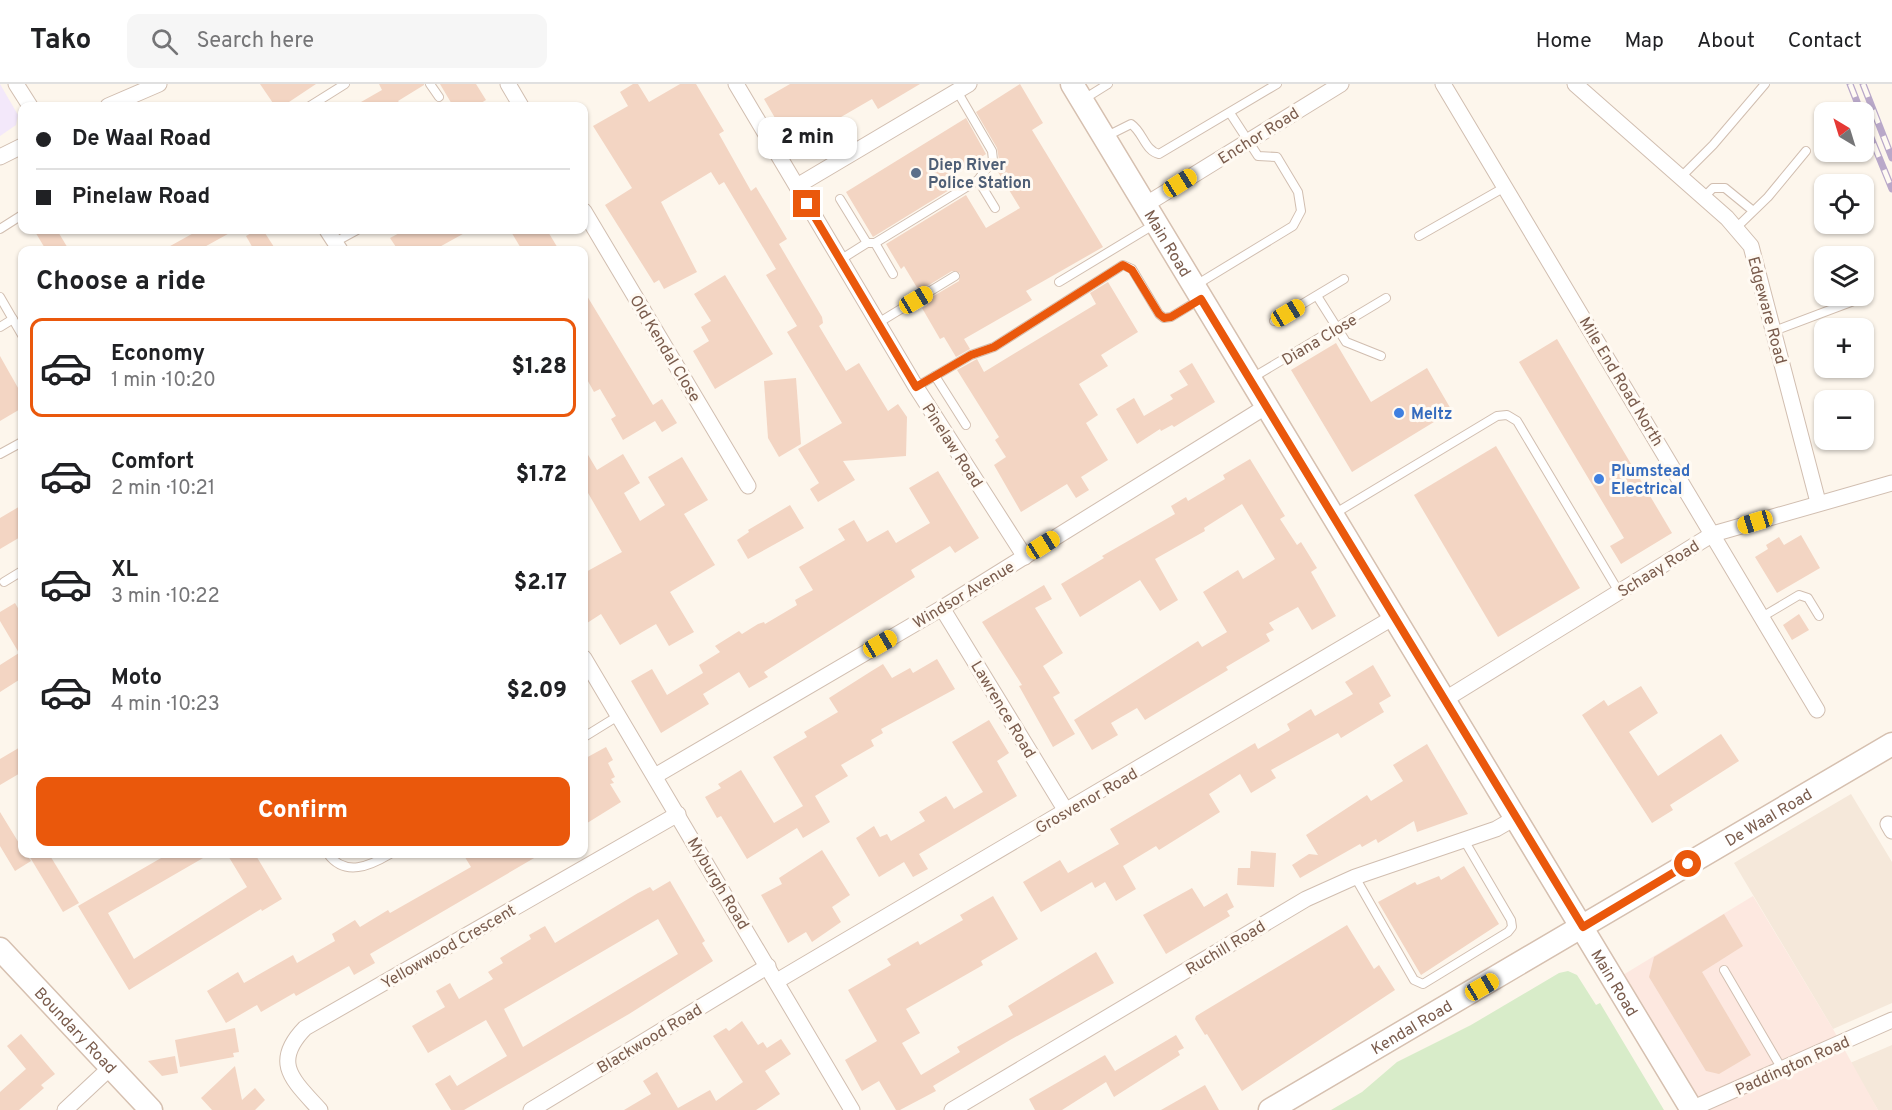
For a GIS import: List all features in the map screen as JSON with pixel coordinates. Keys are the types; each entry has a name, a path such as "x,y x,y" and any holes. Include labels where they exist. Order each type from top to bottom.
{"main road":[{"name":"Main Road","path":"1077,92 1692,1110"},
{"name":"De Waal Road","path":"1583,927 1892,744"},
{"name":"Kendal Road","path":"1275,1109 1583,927"},
{"name":"Boundary Road","path":"0,949 151,1110"}],"street":[{"path":"16,84 27,102"},
{"path":"117,102 159,84"},
{"path":"508,84 519,102"},
{"name":"Pinelaw Road","path":"736,84 916,387 1025,557"},
{"name":"Enchor Road","path":"1150,214 1248,141 1341,84"},
{"name":"Mile End Road North","path":"1443,84 1817,710"},
{"name":"Edgeware Road","path":"1575,84 1737,227 1751,246 1818,502"},
{"path":"797,186 963,88"},
{"path":"0,158 18,148"},
{"name":"Old Kendal Close","path":"588,218 747,486"},
{"name":"Windsor Avenue","path":"655,776 942,608 1267,406"},
{"name":"Schaay Road","path":"1444,700 1713,534 1818,502 1892,483"},
{"name":"Lawrence Road","path":"942,608 1066,811"},
{"name":"Grosvenor Road","path":"777,981 1394,617"},
{"name":"Myburgh Road","path":"588,665 852,1110"},
{"name":"Yellowwood Crescent","path":"320,1110 295,1083 287,1068 288,1052 293,1041 305,1028 678,814"},
{"name":"Ruchill Road","path":"951,1110 1306,899 1355,877 1496,829 1515,818"},
{"name":"Blackwood Road","path":"531,1110 768,966"},
{"name":"Paddington Road","path":"1692,1110 1892,1020"},
{"path":"65,1110 111,1067"}],"lane":[{"path":"316,102 345,84"},
{"path":"430,84 439,97"},
{"path":"1077,92 1108,84"},
{"path":"1104,138 1131,124 1137,128 1150,150 1159,154 1277,84"},
{"path":"1680,177 1713,145 1765,84"},
{"path":"840,260 978,180 994,155 963,88"},
{"path":"916,387 971,355 994,347 1123,265 1132,270 1159,314 1164,318 1171,317 1197,292 1293,226 1301,211 1298,192 1277,157 1258,156 1230,113"},
{"path":"1737,227 1768,197 1806,151"},
{"path":"978,180 995,208"},
{"path":"1419,236 1505,187"},
{"path":"1704,197 1713,188 1725,188 1752,210"},
{"path":"840,199 893,274"},
{"path":"1059,282 1150,214"},
{"path":"0,229 18,218"},
{"path":"334,241 349,234"},
{"path":"878,323 955,276"},
{"path":"1274,321 1344,279"},
{"path":"1317,296 1350,345 1381,356"},
{"path":"0,297 18,328"},
{"name":"Diana Close","path":"1251,379 1386,298"},
{"path":"1774,331 1840,306"},
{"path":"0,327 13,319"},
{"path":"935,376 966,425"},
{"path":"1333,514 1497,416 1508,415 1517,421 1619,593"},
{"path":"0,454 18,444"},
{"path":"4,582 18,573"},
{"path":"1762,617 1799,595 1808,598 1819,616"},
{"path":"588,735 618,716"},
{"path":"1355,877 1414,980 1420,984 1436,977 1512,927 1511,920 1464,840"},
{"path":"331,858 346,868 360,868 381,858"},
{"path":"1724,970 1782,1070"}],"shaded area":[{"path":"0,84 18,115 16,125 0,136"},
{"path":"1851,794 1892,862 1892,1003 1833,1029 1734,863"},
{"path":"1753,896 1833,1029 1878,1110 1692,1110 1613,981"},
{"path":"1892,1045 1892,1110 1878,1110 1850,1063"}],"green space":[{"path":"1568,971 1577,975 1596,1005 1600,1003 1664,1110 1331,1110 1362,1092 1397,1062 1471,1025 1559,973"}],"building":[{"path":"260,84 316,84 289,102 272,102"},
{"path":"379,84 424,84 399,102 361,102 382,90"},
{"path":"440,84 476,84 486,100 483,102 451,102"},
{"path":"633,84 638,84 649,102 680,84 696,84 724,131 719,134 751,191 756,187 787,239 779,244 822,317 823,323 819,326 846,371 859,363 888,411 898,404 907,417 906,456 843,461 855,480 818,502 810,489 819,483 798,449 842,423 787,332 797,326 766,275 776,269 724,182 719,185 711,172 661,202 697,272 664,289 659,280 654,283 605,205 632,188 593,126 628,106 620,92"},
{"path":"790,84 920,84 878,109 872,99 829,124 834,134 804,154 788,126 782,130 764,99"},
{"path":"1020,84 1043,123 1032,130 1103,247 1026,291 1032,300 964,339 970,349 956,357 944,337 940,339 922,308 927,305 925,301 959,281 960,273 952,271 919,291 904,266 901,269 886,244 966,195 986,228 1020,208 995,167 999,160 997,148 976,112"},
{"name":"Diep River Police Station","path":"966,118 986,154 954,175 959,184 873,237 846,192"},
{"path":"36,234 59,234 67,246 44,246"},
{"path":"192,234 228,234 206,246 170,246"},
{"path":"266,234 273,246 252,246 246,236"},
{"path":"398,234 463,234 441,246 395,246 390,238"},
{"path":"512,234 549,234 557,246 520,246"},
{"path":"725,275 773,354 715,389 693,351 709,341 701,327 711,321 694,294"},
{"path":"1108,282 1138,332 1101,355 1108,366 1079,384 1098,415 1086,423 1108,460 1081,477 1089,490 1076,498 1067,484 1021,512 994,465 1006,457 995,440 999,437 957,370 977,359 984,372 1096,304 1090,293"},
{"path":"588,298 653,405 662,399 677,423 662,432 655,421 623,440 611,419 616,416 600,389 594,392 588,381"},
{"path":"1557,339 1672,533 1621,564 1610,546 1624,538 1519,362"},
{"path":"1336,343 1371,402 1427,368 1452,411 1352,472 1291,370"},
{"path":"0,356 18,388 18,410 0,421"},
{"path":"1192,363 1215,402 1174,427 1172,425 1161,431 1160,429 1137,444 1116,409 1134,398 1144,416 1173,399 1170,395 1188,385 1179,371"},
{"path":"796,378 801,444 779,457 768,438 764,381"},
{"path":"1496,446 1580,588 1498,637 1414,495"},
{"path":"623,454 640,483 624,493 640,521 665,505 648,477 682,457 708,500 684,514 715,565 670,592 694,632 669,646 656,624 620,645 601,614 588,622 588,571 622,552 588,493 588,455 597,470"},
{"path":"1250,459 1285,516 1280,519 1297,545 1301,542 1317,568 1311,572 1336,616 1312,630 1298,607 1269,623 1274,630 1266,634 1270,641 1226,667 1228,670 1145,720 1137,708 1111,723 1118,735 1092,750 1074,720 1198,641 1202,647 1227,632 1203,592 1238,570 1243,579 1275,559 1242,504 1204,528 1205,531 1155,559 1178,600 1160,611 1140,580 1080,617 1061,584 1104,558 1102,556 1175,514 1171,506 1186,497 1188,501 1225,479 1223,475"},
{"path":"938,471 979,538 955,553 950,546 911,570 915,577 764,672 768,677 749,688 739,672 703,694 709,704 661,733 631,681 652,669 667,695 703,673 699,665 720,652 715,646 739,631 742,634 758,624 764,622 765,624 797,605 795,600 813,590 799,567 845,540 838,529 854,520 867,542 888,530 896,543 930,523 909,488"},
{"path":"790,505 804,528 748,559 737,540 749,532 748,530"},
{"path":"18,507 18,538 0,549 0,518"},
{"path":"1801,535 1820,568 1777,593 1755,557 1768,549 1766,545 1779,537 1784,545"},
{"path":"1044,585 1052,599 1035,608 1063,653 1043,666 1060,693 1053,697 1075,734 1053,747 1019,686 1022,685 982,622"},
{"path":"15,603 18,608 18,651 0,621 0,612"},
{"path":"1799,614 1809,630 1792,640 1783,625"},
{"path":"18,654 18,681 0,692 0,665"},
{"path":"937,659 955,689 881,729 883,733 871,740 874,746 841,765 848,776 815,796 830,822 803,838 797,828 747,859 721,816 717,818 705,797 721,788 718,784 741,770 774,823 803,806 773,757 807,737 804,732 838,712 829,698 883,664 892,678 910,668 913,673"},
{"path":"1373,665 1391,696 1379,703 1384,712 1341,738 1338,733 1271,770 1276,778 1251,793 1240,774 1209,794 1220,812 1159,850 1156,846 1123,866 1136,889 1116,901 1105,882 1095,888 1092,882 1041,912 1023,882 1060,860 1068,873 1119,844 1110,829 1255,743 1258,749 1290,730 1287,724 1311,709 1315,716 1353,694 1345,682"},
{"path":"1641,686 1658,713 1629,732 1658,776 1721,734 1739,761 1670,805 1673,810 1652,823 1582,715 1604,700 1608,706"},
{"path":"989,720 1009,753 997,761 1017,796 919,854 928,869 913,877 904,862 879,877 856,838 874,826 880,837 887,834 891,841 925,821 919,812 946,796 954,809 983,792 952,742"},
{"path":"1427,744 1468,814 1417,832 1414,821 1378,843 1376,839 1362,847 1360,844 1300,878 1292,865 1309,854 1318,855 1306,835 1367,795 1371,801 1403,781 1393,765"},
{"path":"606,747 613,760 608,763 615,777 611,779 614,783 610,784 621,802 588,823 588,757"},
{"path":"18,748 18,774 0,785 0,759"},
{"path":"0,812 18,841 18,858 29,858 31,861 15,871 0,846"},
{"path":"822,850 850,895 832,907 841,922 812,942 806,932 788,943 761,895 782,884 779,878"},
{"path":"1251,851 1276,853 1274,887 1237,885 1238,868 1250,868"},
{"path":"30,858 51,858 79,903 63,912"},
{"path":"161,858 203,858 108,913 134,959 247,887 229,858 257,858 282,899 262,911 261,909 129,990 78,906"},
{"path":"465,858 534,858 370,954 375,963 354,975 349,966 296,996 294,993 261,1012 257,1005 226,1023 207,991 238,972 244,983 293,955 297,963 335,941 332,934 355,920 360,927 388,910 390,913 471,867"},
{"path":"1464,866 1499,924 1421,975 1378,902 1415,882 1417,885 1439,876 1441,880"},
{"path":"670,881 705,941 702,943 713,961 629,1014 464,1110 451,1110 435,1084 450,1075 457,1086 507,1056 486,1020 428,1053 412,1026 445,1007 436,991 450,983 459,999 493,979 488,972 503,963 500,958 531,939 529,935 545,926 555,943 638,893 650,887 653,891","holes":["658,919 678,954 523,1047 504,1009"]},
{"path":"1192,888 1204,907 1227,893 1234,907 1227,911 1230,916 1166,954 1143,915"},
{"path":"993,896 1018,939 981,961 983,965 906,1009 920,1033 902,1043 921,1075 960,1052 957,1047 1013,1015 1008,1006 1096,952 1114,983 1010,1040 933,1086 936,1091 896,1110 879,1081 862,1091 845,1060 877,1041 848,990 891,965 887,959 918,941 920,945 963,920 960,915"},
{"path":"1724,914 1743,946 1702,972 1751,1055 1719,1074 1706,1071 1649,977 1654,957"},
{"path":"1347,925 1374,969 1379,965 1395,990 1242,1091 1207,1034 1205,1035 1195,1019 1196,1016"},
{"path":"742,1021 758,1045 763,1042 767,1048 781,1039 791,1054 765,1071 780,1094 756,1110 624,1110 651,1094 643,1081 657,1072 678,1108 710,1090 716,1101 743,1082 713,1036 726,1028 729,1031"},
{"path":"235,1028 239,1052 233,1053 234,1057 180,1067 175,1040"},
{"path":"21,1034 55,1074 41,1085 44,1088 19,1110 0,1110 0,1092 26,1069 7,1046"},
{"path":"1176,1035 1184,1048 1178,1051 1180,1055 1114,1097 1106,1082 1062,1110 1035,1110 1029,1099 1105,1055 1115,1071"},
{"path":"175,1056 178,1073 162,1076 148,1061"},
{"path":"235,1066 242,1100 255,1088 265,1100 255,1110 212,1110 201,1098"},
{"path":"1205,1085 1219,1110 1161,1110"}],"railway":[{"path":"1850,84 1857,102"},
{"path":"1863,84 1892,158"},
{"path":"1874,145 1892,189"}],"place":[{"name":"Diep River Police Station","path":"916,173"},
{"name":"Meltz","path":"1399,413"},
{"name":"Plumstead Electrical","path":"1599,479"}],"route":[{"path":"807,204 916,387 971,355 994,347 1123,265 1132,270 1159,314 1164,318 1171,317 1201,299 1583,927 1688,864"}]}
